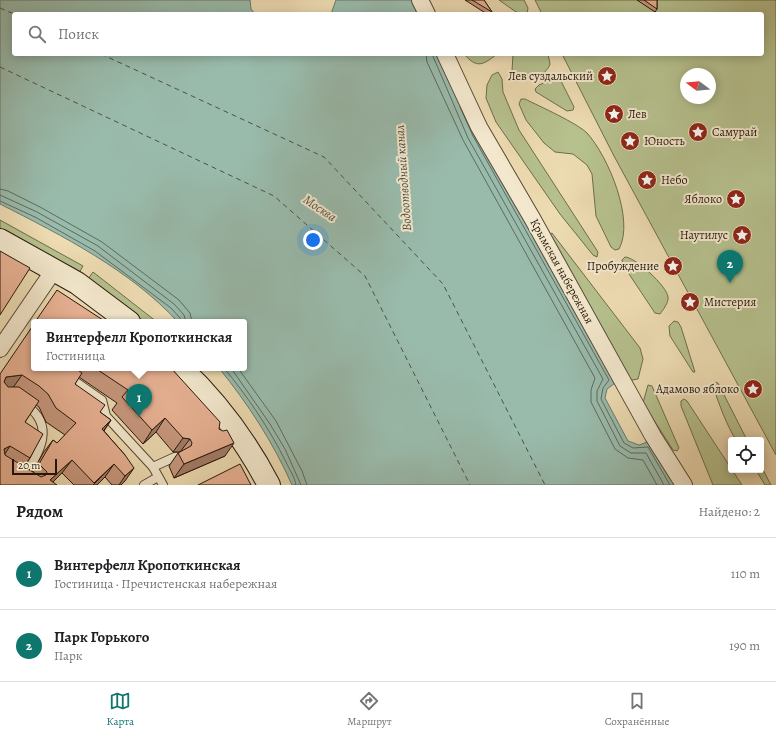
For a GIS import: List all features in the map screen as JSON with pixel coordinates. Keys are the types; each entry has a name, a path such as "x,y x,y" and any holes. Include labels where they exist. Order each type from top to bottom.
{"main road":[{"path":"0,240 77,283 125,319"},
{"path":"184,371 215,404 269,485"}],"street":[{"path":"420,0 426,12"},
{"name":"Крымская набережная","path":"446,56 479,127 532,218 653,436 684,485"},
{"path":"0,349 54,270"}],"lane":[{"path":"60,371 102,400 106,416 153,467 163,485"},
{"path":"17,398 34,410 42,423 43,434 39,453 20,477 32,485"},
{"path":"153,467 177,456"},
{"path":"144,485 158,477"}],"green space":[{"path":"499,0 524,0 528,8 527,12 516,12"},
{"path":"535,0 776,0 776,455 614,156 563,56 764,56 764,12 541,12"},
{"path":"466,56 494,56 488,61 480,64"},
{"path":"513,56 548,56 550,64 548,68 540,75 530,79 514,81 512,71"},
{"path":"498,72 502,79 503,92 519,130 598,252 597,257 593,255 560,214 496,122 486,98 487,85 492,75"},
{"path":"553,79 561,81 574,107 573,110 567,111 536,92 535,89 539,85"},
{"path":"521,99 525,99 575,124 587,133 595,143 611,172 621,206 624,222 623,237 619,249 615,250 611,247 596,216 592,174 587,165 573,154 555,152 544,143 526,120 519,104"},
{"path":"0,220 83,266 79,273 0,229"},
{"path":"552,233 640,348 643,359 638,379 632,380 626,374 549,235"},
{"path":"625,257 630,258 643,267 657,280 666,292 668,301 660,314 655,313 623,265 622,260"},
{"path":"93,272 153,319 141,319 88,279"},
{"path":"674,321 678,322 681,327 695,372 693,372 670,336 669,326"},
{"path":"714,382 718,383 745,437 734,437 732,434 723,415 712,384"},
{"path":"648,385 652,386 679,448 677,451 673,450 643,403"},
{"path":"684,399 687,401 728,464 728,473 734,473 742,485 713,485 681,406 681,401"},
{"path":"764,472 771,485 765,485 758,473 764,473"}],"water":[{"path":"0,0 250,0 251,9 253,12 12,12 12,56 441,56 615,383 607,389 605,398 628,441 639,445 650,441 674,485 292,485 277,454 259,424 240,395 221,371 247,371 247,319 175,319 139,286 117,270 48,229 0,204"},
{"path":"336,0 416,0 421,12 332,12"}],"building":[{"path":"472,0 484,0 492,12"},
{"path":"644,0 657,0 657,9"},
{"path":"0,251 30,268 0,315"},
{"path":"57,290 101,319 37,319"},
{"path":"31,328 31,371 79,371 82,373 75,384 105,405 100,412 111,420 102,429 125,455 134,468 125,476 114,464 94,483 72,460 50,480 57,485 0,485 0,374","holes":["22,375 48,394 56,408 76,423 57,443 53,440 39,464 47,472 46,475 41,477 5,455 4,449 10,446 30,458 43,434 25,422 39,401 19,387 8,387 4,382 6,377"]},
{"path":"100,371 174,371 220,422 219,429 223,431 227,430 234,443 184,464 178,453 191,446 192,443 190,439 183,438 165,418 152,430 122,397 128,390"},
{"path":"240,464 251,485 198,485"}],"ferry route":[{"path":"0,8 12,13"},
{"path":"105,56 324,157 443,284 545,485"},
{"path":"0,67 274,196 365,276 470,485"}],"place":[{"name":"Лев суздальский","path":"607,76"},
{"name":"Лев","path":"614,114"},
{"name":"Самурай","path":"698,132"},
{"name":"Юность","path":"630,141"},
{"name":"Небо","path":"647,180"},
{"name":"Яблоко","path":"736,199"},
{"name":"Наутилус","path":"742,235"},
{"name":"Пробуждение","path":"673,266"},
{"name":"Парк Горького","path":"730,283"},
{"name":"Мистерия","path":"690,302"},
{"name":"Адамово яблоко","path":"753,389"},
{"name":"Винтерфелл Кропоткинская","path":"139,417"}],"water label":[{"name":"Водоотводный канал","path":"403,178"},
{"name":"Москва","path":"320,208"}]}
